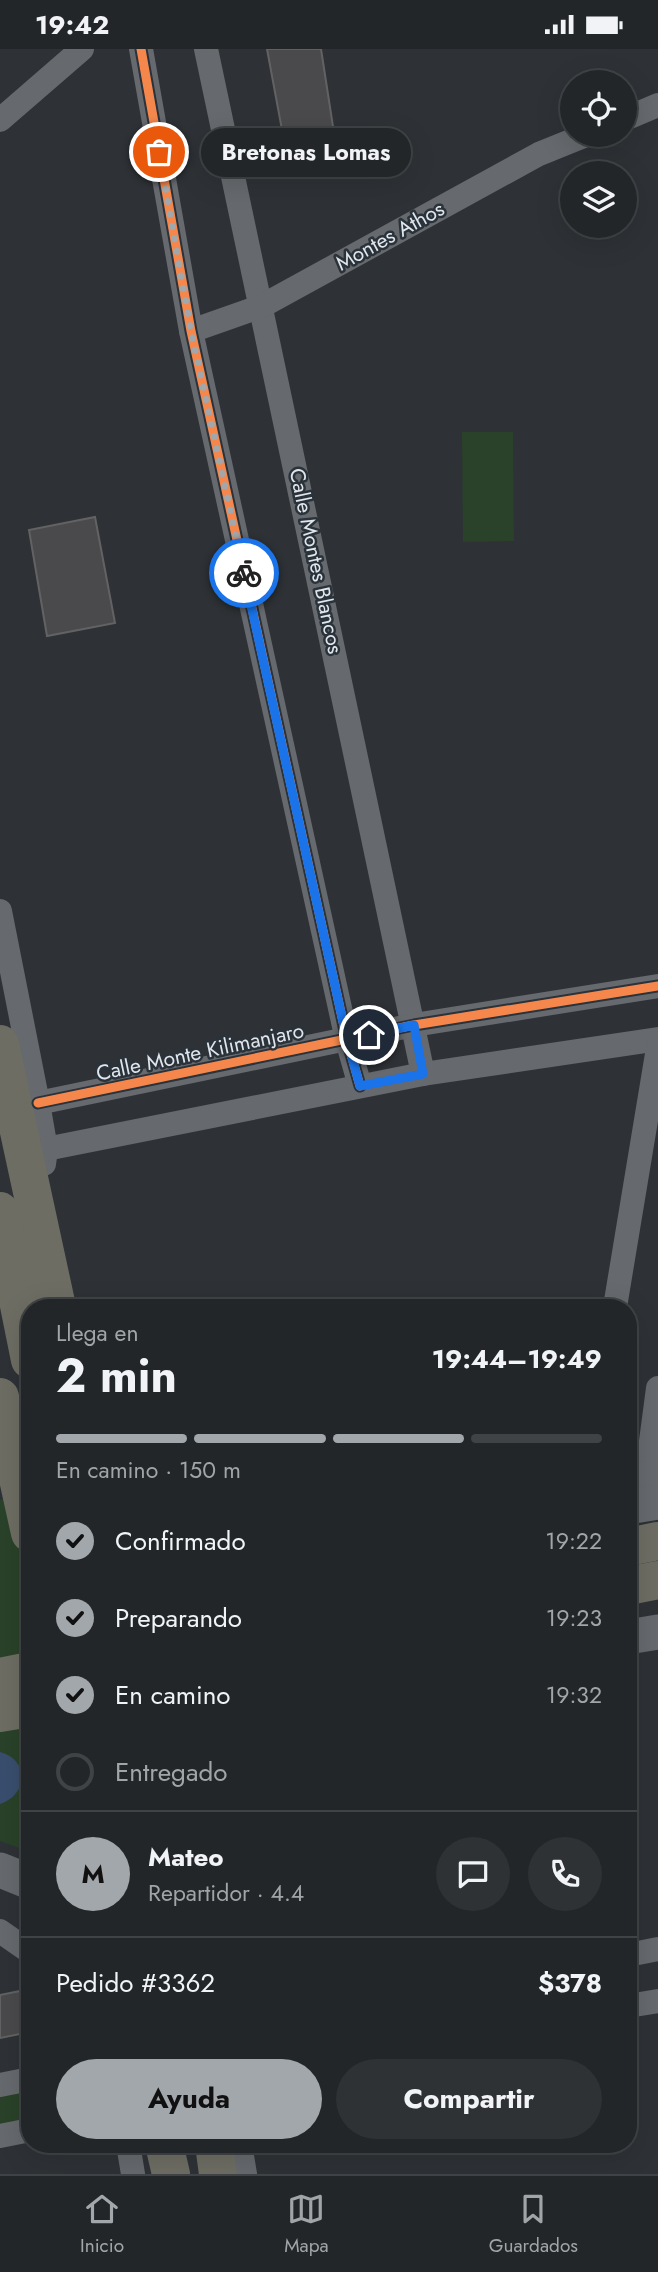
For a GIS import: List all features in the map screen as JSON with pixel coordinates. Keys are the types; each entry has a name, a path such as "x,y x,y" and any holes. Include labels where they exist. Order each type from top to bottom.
{"highway":[{"path":"0,1044 55,1299"},
{"path":"0,1211 21,1315"},
{"path":"0,1397 21,1492"},
{"path":"637,1545 658,1541"},
{"path":"637,1584 658,1580"},
{"path":"0,1677 21,1673"},
{"path":"0,1713 21,1709"},
{"path":"166,2153 171,2174"}],"main road":[{"path":"0,1471 21,1466"},
{"path":"637,1636 658,1632"},
{"path":"0,1870 21,1878"}],"street":[{"path":"0,120 82,49"},
{"path":"141,49 191,331 347,1040 360,1086"},
{"name":"Calle Montes Blancos","path":"206,49 423,1074"},
{"path":"637,114 658,105"},
{"name":"Montes Athos","path":"191,331 262,306 539,154 560,146"},
{"path":"0,911 46,1149 40,1231"},
{"name":"Calle Monte Kilimanjaro","path":"38,1103 414,1025 658,986"},
{"path":"46,1149 423,1074 658,1039"},
{"path":"616,1299 658,1048"},
{"path":"644,1489 658,1388"},
{"path":"0,1931 21,1946"},
{"path":"637,1953 658,1949"},
{"path":"637,2004 658,2001"},
{"path":"0,2085 21,2081"},
{"path":"0,2136 21,2132"},
{"path":"130,2153 133,2174"},
{"path":"214,2157 245,2174"}],"green space":[{"path":"462,432 513,432 514,541 463,542"},
{"path":"21,1492 21,1849 0,1841 0,1500"},
{"path":"21,2081 21,2132 0,2136 0,2085"}],"water":[{"path":"0,1752 17,1762 21,1770 21,1782 16,1793 0,1804"}],"building":[{"path":"267,49 321,49 334,133 288,162"},
{"path":"95,517 115,623 47,636 29,530"},
{"path":"21,1991 21,2034 0,2038 0,1995"}],"cycle path":[{"path":"141,49 191,331 347,1040 360,1086"},
{"path":"38,1103 414,1025 658,986"}],"way so far":[{"path":"159,152 191,331 244,573"}],"place":[{"name":"Bretonas Lomas","path":"159,152"}],"route":[{"path":"244,573 347,1040 360,1086 423,1074 414,1025 369,1035"}]}
